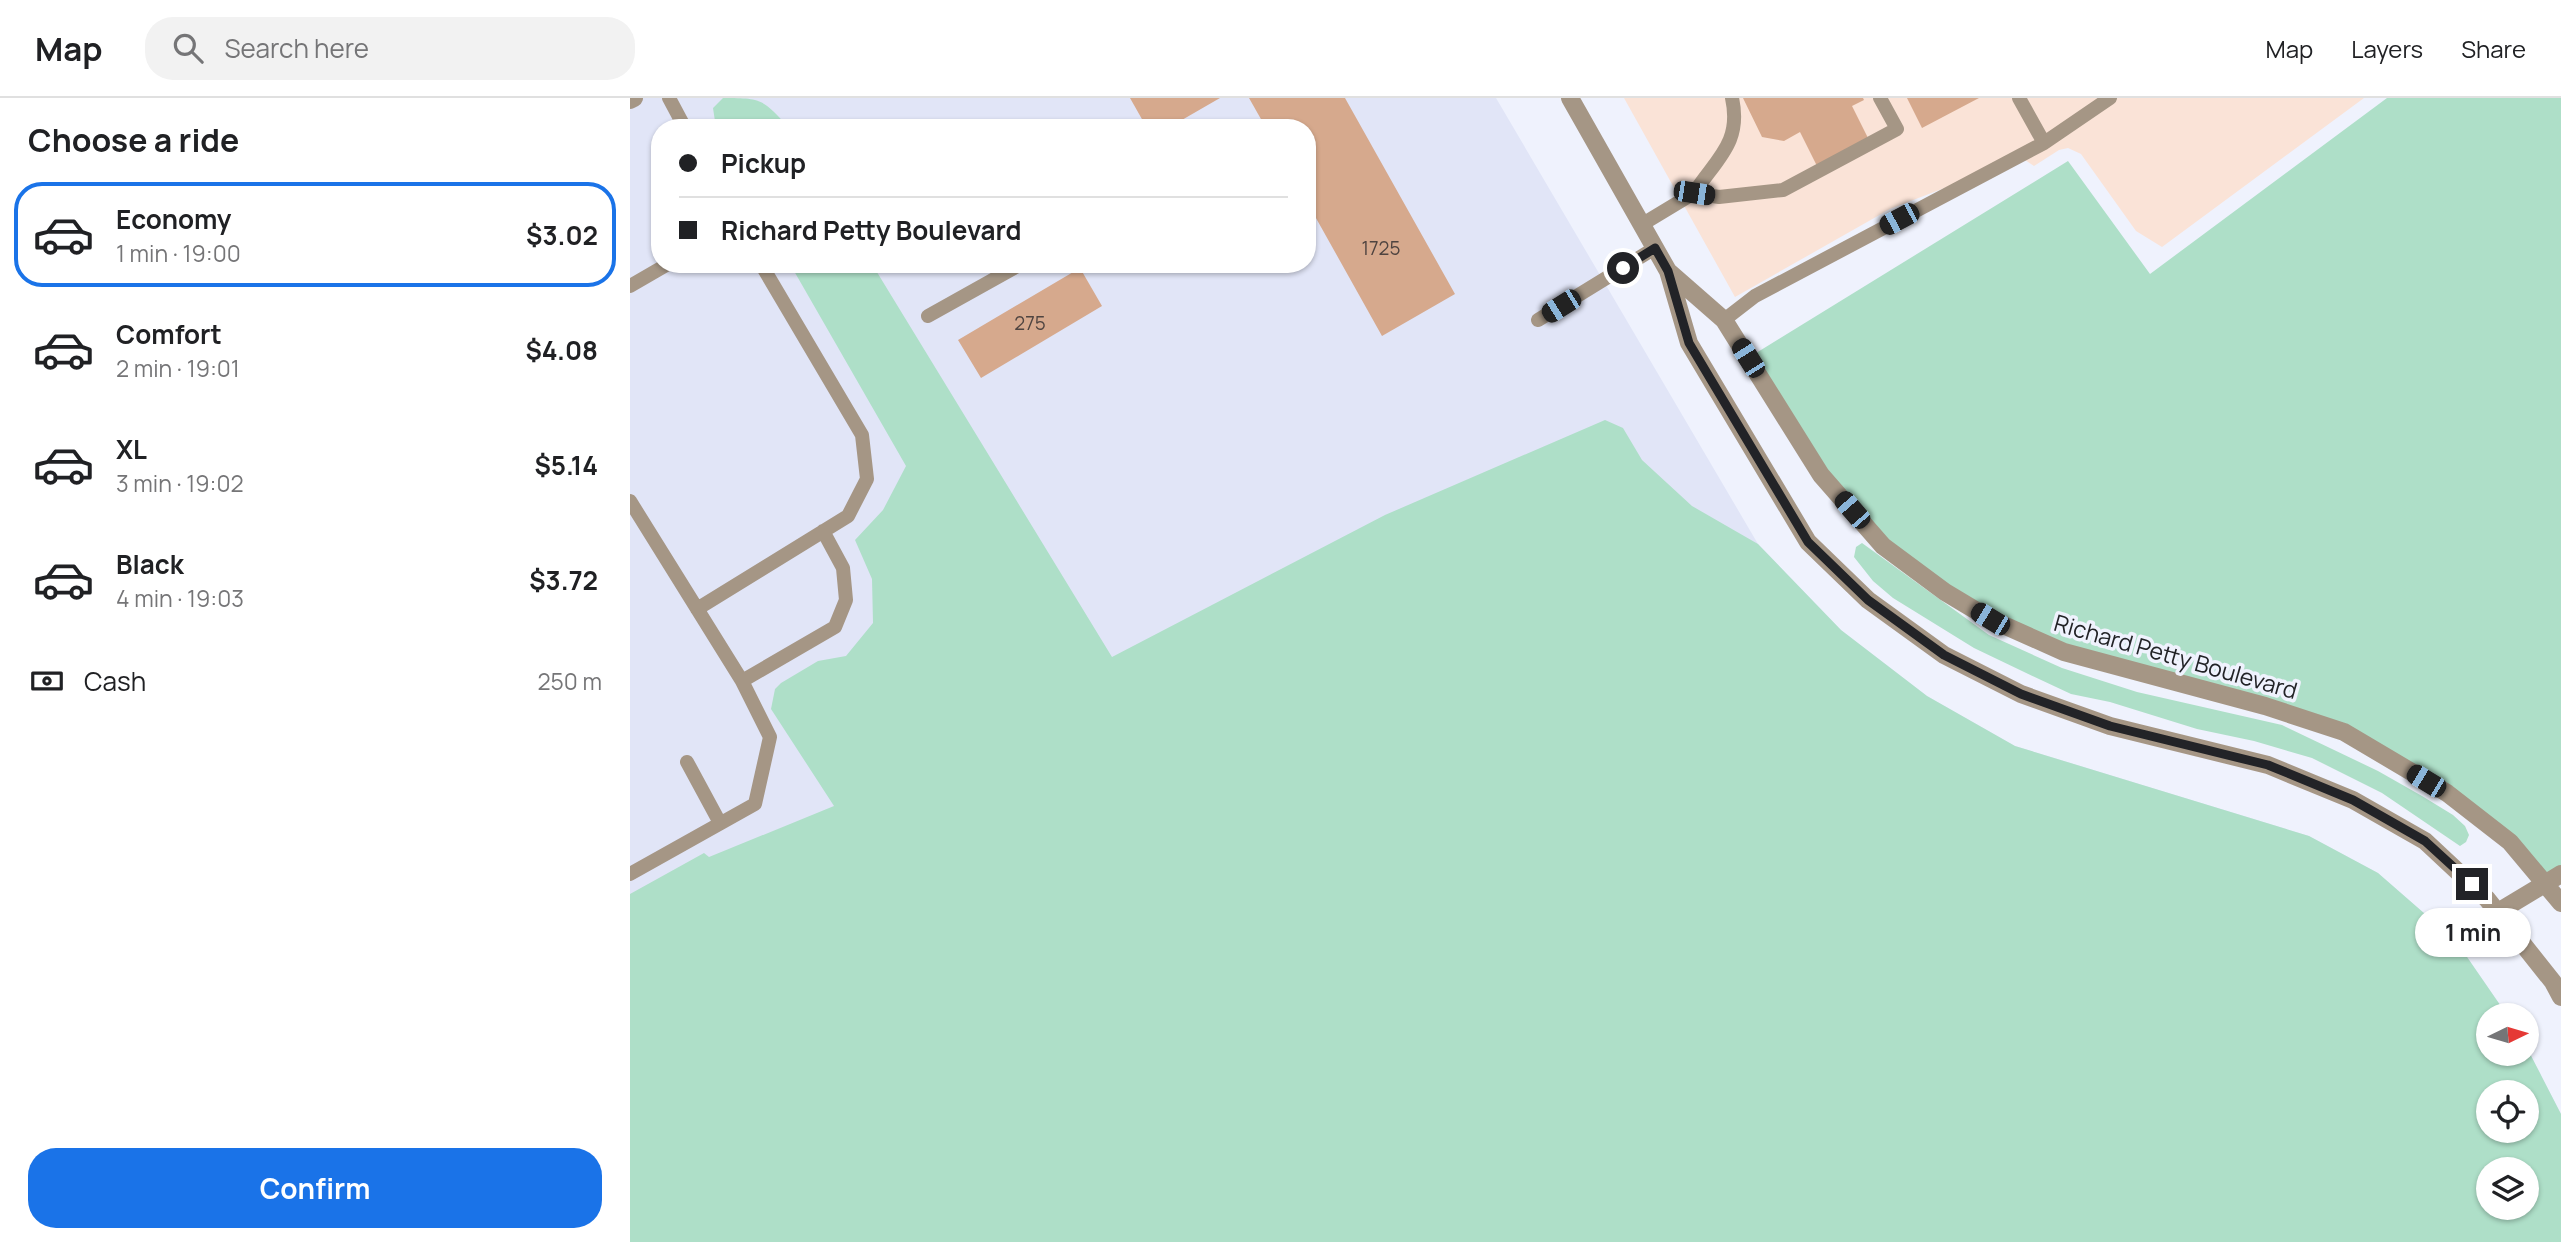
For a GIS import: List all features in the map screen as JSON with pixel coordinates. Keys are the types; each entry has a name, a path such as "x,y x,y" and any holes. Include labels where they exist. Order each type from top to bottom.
{"street":[{"name":"Richard Petty Boulevard","path":"1570,98 1668,271 1689,343 1808,542 1868,600 1944,655 2021,694 2110,726 2268,765 2353,800 2425,841 2487,899 2553,982 2561,997"},
{"name":"Richard Petty Boulevard","path":"1668,271 1724,320 1821,475 1883,545 1945,592 1990,619 2064,652 2264,706 2344,732 2447,793 2510,842 2561,903"},
{"path":"2498,912 2561,874"}],"lane":[{"path":"668,98 680,119"},
{"path":"1642,225 1694,193 1722,156 1733,135 1736,116 1732,98"},
{"path":"1694,193 1719,197 1783,190 1897,129 1880,98"},
{"path":"2019,98 2044,143"},
{"path":"1724,320 1755,296 2044,143 2110,98"},
{"path":"1538,320 1655,248"},
{"path":"630,286 652,273"},
{"path":"696,609 848,516 867,479 862,435 766,273"},
{"path":"928,316 1005,273"},
{"path":"630,501 742,681 770,737 755,804 630,874"},
{"path":"742,681 835,627 846,600 843,568 823,531"},
{"path":"687,762 720,823"}],"shaded area":[{"path":"630,98 1496,98 1758,544 1841,630 1927,696 2015,746 2309,836 2378,873 2456,941 2499,1003 2476,1003 2476,1066 2536,1066 2561,1114 2561,1242 630,1242"},
{"path":"1624,98 2364,98 2162,247 2136,231 2081,154 2068,148 2059,150 2034,166 2022,158 1890,209 1735,297"}],"green space":[{"path":"723,98 754,100 767,106 781,119 715,119 713,108"},
{"path":"2387,98 2561,98 2561,874 2545,883 2510,842 2344,732 2064,652 1990,619 1883,546 1821,475 1748,358 2068,161 2150,274"},
{"path":"795,273 877,273 1112,657 1385,515 1605,420 1623,428 1642,460 1692,506 1758,544 1841,630 1927,696 2015,746 2309,836 2378,873 2456,941 2499,1003 2476,1003 2476,1066 2536,1066 2561,1114 2561,1242 630,1242 630,894 704,853 709,857 834,806 771,709 775,689 781,683 818,661 846,656 873,623 872,579 855,540 883,510 906,466"},
{"path":"1862,543 1989,635 2062,668 2137,692 2282,725 2378,771 2453,815 2465,826 2469,835 2466,842 2460,846 2382,793 2312,758 2254,741 2197,729 2110,702 2071,694 1974,648 1893,598 1873,581 1854,557 1856,547"}],"building":[{"path":"1130,98 1220,98 1184,119 1142,119"},
{"path":"1249,98 1345,98 1455,294 1382,336 1316,218 1316,119 1261,119"},
{"path":"1743,98 1863,98 1864,100 1852,106 1869,140 1817,166 1800,132 1784,141 1762,137"},
{"path":"1907,98 1979,98 1922,128"},
{"path":"1072,273 1083,273 1102,306 981,378 958,340"}],"route":[{"path":"1623,268 1655,248 1668,271 1689,343 1808,542 1868,600 1944,655 2021,694 2110,726 2268,765 2353,800 2425,841 2472,884"}]}
